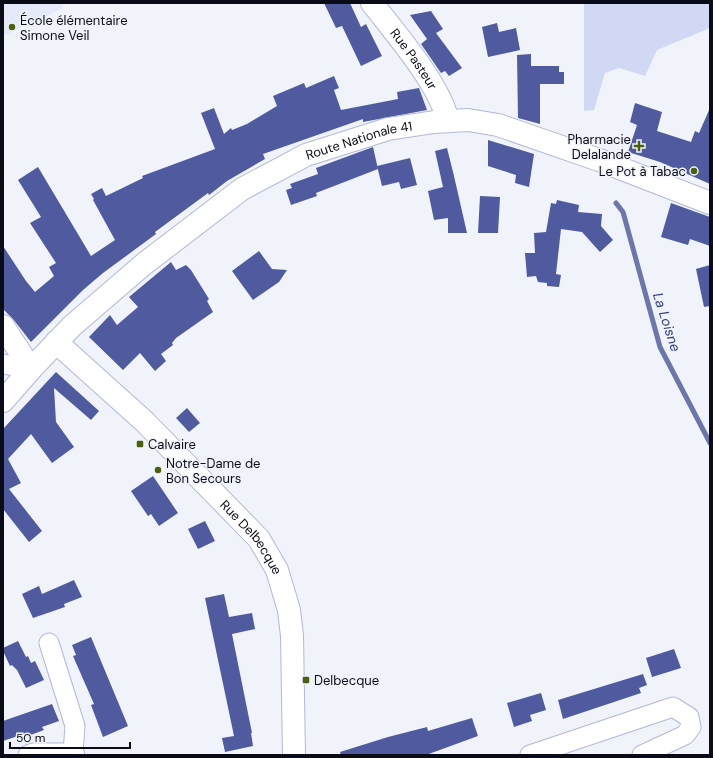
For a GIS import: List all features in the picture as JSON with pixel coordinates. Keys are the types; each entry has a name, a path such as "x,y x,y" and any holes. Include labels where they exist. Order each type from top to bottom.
{"main road":[{"name":"Rue Pasteur","path":"372,3 413,58 444,105 448,121"},
{"name":"Route Nationale 41","path":"3,401 56,342 144,264 242,189 306,155 338,143 388,129 448,121 468,120 498,125 599,160 710,203"},
{"path":"3,326 31,369"},
{"name":"Rue Delbecque","path":"56,342 144,422 259,539 277,570 289,610 292,636 294,755"}],"street":[{"path":"3,364 31,369"},
{"path":"28,755 33,753 74,754 75,726 49,643"},
{"path":"530,755 569,750 673,707 689,717 691,727 685,735 642,755"}],"shaded area":[{"name":"École élémentaire Simone Veil","path":"3,3 61,3 63,8 3,36"},
{"path":"584,3 710,3 710,28 657,50 645,76 619,68 605,73 594,110 584,111"}],"building":[{"path":"324,3 350,3 361,27 366,24 382,56 361,66 342,26 336,28"},
{"path":"431,11 443,29 436,33 462,68 449,76 445,71 441,73 421,44 427,39 410,15"},
{"path":"497,23 499,32 516,28 520,50 488,57 482,27"},
{"path":"531,54 531,66 559,66 559,72 564,72 564,84 540,84 540,124 518,118 517,55"},
{"path":"334,76 339,88 334,90 341,110 398,99 397,92 419,88 427,110 363,122 363,119 263,154 265,159 227,181 209,195 208,193 103,273 83,290 31,342 3,309 3,246 35,292 54,276 49,267 56,263 30,223 41,217 18,180 38,167 91,256 115,240 91,194 102,188 106,196 143,178 142,176 215,149 201,113 214,108 224,134 231,128 232,130 247,124 277,106 273,96 304,83 306,88"},
{"path":"635,103 662,112 657,131 691,142 695,131 699,133 710,108 710,184 660,162 628,152 637,125 630,122"},
{"path":"488,140 534,154 529,187 515,183 516,175 488,166"},
{"path":"373,147 378,169 316,193 317,196 291,205 286,190 292,188 290,184 318,174 316,168"},
{"path":"447,148 467,233 448,233 448,218 434,220 428,191 443,187 435,151"},
{"path":"410,158 417,185 401,189 399,182 382,186 377,166"},
{"path":"480,196 500,197 498,233 478,233"},
{"path":"557,200 579,205 578,212 602,214 601,226 613,240 600,252 582,232 561,229 556,274 561,275 559,287 547,286 547,283 538,282 536,276 527,277 525,253 535,253 534,233 546,232 551,203 556,204"},
{"path":"671,203 710,217 710,246 690,239 688,245 661,237"},
{"path":"259,251 272,269 287,270 279,282 253,300 232,271"},
{"path":"171,262 176,270 186,265 191,270 209,299 207,301 213,312 176,338 172,343 173,345 161,354 166,361 155,371 140,353 123,370 89,337 110,315 117,325 138,307 129,297"},
{"path":"710,265 710,306 704,307 696,269"},
{"path":"56,372 99,411 91,420 54,388 56,422 74,447 52,463 31,434 8,459 21,483 9,489 42,531 29,542 3,509 3,429"},
{"path":"187,408 200,423 189,432 176,418"},
{"path":"153,476 178,513 159,526 151,514 148,516 131,491"},
{"path":"205,521 215,541 198,549 188,529"},
{"path":"74,580 82,597 64,604 65,607 33,618 22,594 39,586 42,594"},
{"path":"224,594 229,617 252,613 255,629 232,634 252,733 253,746 225,752 222,738 234,736 205,598"},
{"path":"91,637 128,726 103,737 91,705 94,704 73,656 76,655 72,645"},
{"path":"18,641 26,657 28,656 31,663 35,661 44,680 26,688 17,670 12,665 10,666 3,651 3,648"},
{"path":"674,649 681,668 652,677 646,658"},
{"path":"643,674 647,685 639,688 641,693 563,719 558,700"},
{"path":"541,693 546,710 530,715 532,721 514,727 507,703"},
{"path":"52,704 59,721 42,727 44,730 28,736 27,733 3,741 3,721"},
{"path":"472,718 478,736 426,755 341,755 340,752 388,737 427,727 428,731"}],"waterway":[{"name":"La Loisne","path":"616,203 623,212 660,347 710,443"}],"place":[{"name":"École élémentaire Simone Veil","path":"12,27"},
{"name":"Pharmacie Delalande","path":"639,146"},
{"name":"Le Pot à Tabac","path":"694,171"},
{"name":"Calvaire","path":"140,444"},
{"name":"Notre-Dame de Bon Secours","path":"158,470"},
{"name":"Delbecque","path":"306,680"}]}
